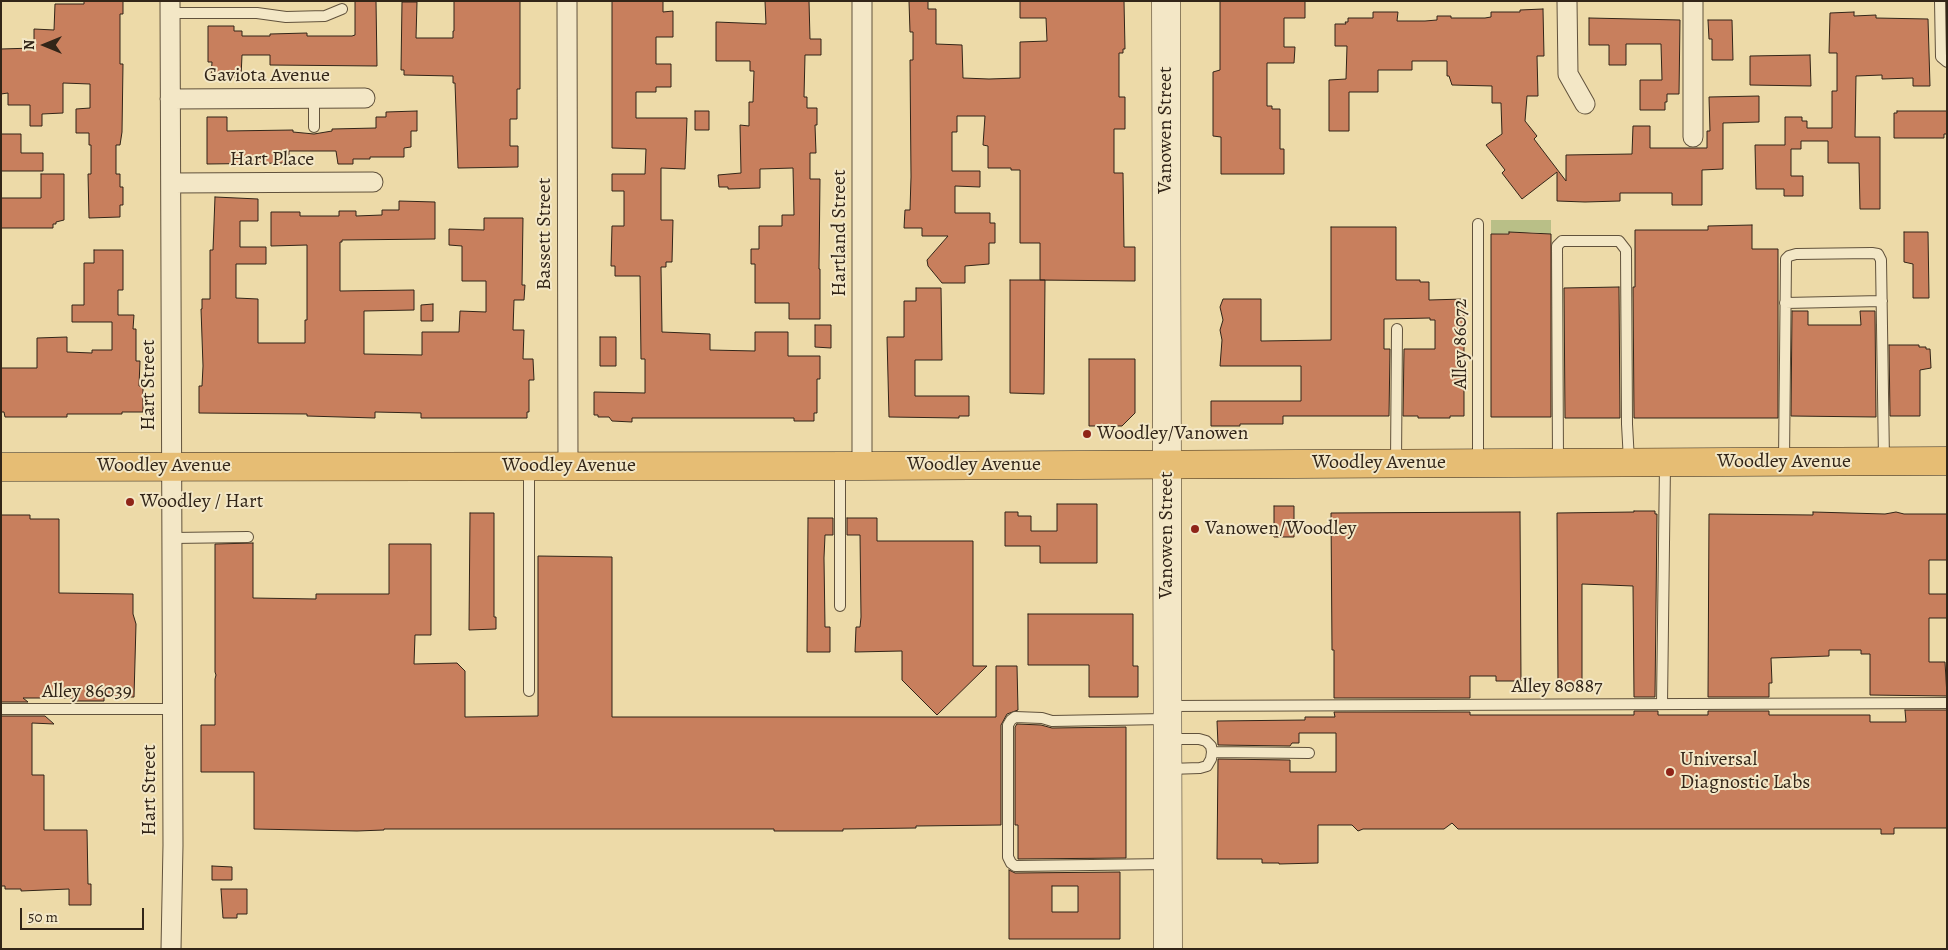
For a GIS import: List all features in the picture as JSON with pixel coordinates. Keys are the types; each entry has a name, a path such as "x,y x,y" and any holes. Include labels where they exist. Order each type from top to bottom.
{"main road":[{"name":"Vanowen Street","path":"1166,1 1168,949"},
{"name":"Woodley Avenue","path":"1,467 851,466 1947,461"}],"street":[{"name":"Bassett Street","path":"567,1 568,466"},
{"name":"Hartland Street","path":"851,466 862,1"},
{"path":"1567,1 1568,74 1585,104"},
{"path":"1693,1 1693,137"},
{"name":"Hart Street","path":"170,7 173,709 171,949"},
{"name":"Gaviota Avenue","path":"170,99 365,98"},
{"name":"Hart Place","path":"170,183 373,182"}],"lane":[{"path":"1940,1 1941,57 1947,62"},
{"path":"170,7 286,17 325,16 342,9"},
{"path":"314,98 314,127"},
{"name":"Alley 86072","path":"1478,224 1478,463"},
{"path":"1558,463 1557,246 1562,241 1618,241 1626,250 1627,424 1630,462"},
{"path":"1784,462 1785,262 1789,256 1796,254 1876,253 1881,260 1884,461"},
{"path":"1785,303 1882,301"},
{"path":"1396,329 1396,463"},
{"path":"1662,704 1665,463"},
{"path":"528,466 528,691"},
{"path":"840,606 851,466"},
{"path":"172,538 248,537"},
{"name":"Alley 80887","path":"1168,721 1662,704 1947,703"},
{"name":"Alley 86039","path":"1,709 173,709"},
{"path":"1168,768 1200,768 1207,766 1212,759 1211,746 1206,741 1168,721 1052,721 1042,718 1015,717 1008,725 1008,857 1011,863 1015,866 1168,864"},
{"path":"1212,752 1309,752"}],"green space":[{"path":"1491,220 1551,220 1551,234 1532,232 1491,234"}],"building":[{"path":"84,1 123,1 123,14 120,14 120,64 123,64 122,132 120,145 116,145 116,174 120,174 120,187 123,187 123,205 120,205 120,217 89,218 88,174 91,174 91,145 89,145 89,133 76,133 76,109 90,108 90,84 63,83 63,113 42,114 42,126 30,126 30,105 8,105 8,93 1,94 1,49 34,48 34,29 54,30 55,4 84,4"},
{"path":"355,1 376,1 377,66 270,65 270,55 242,55 241,77 211,77 212,62 208,62 208,26 234,26 234,31 242,31 242,36 307,33 307,36 352,36 355,35"},
{"path":"454,1 520,1 520,89 517,89 517,119 510,119 510,146 518,146 518,167 458,168 455,83 453,83 453,76 404,75 404,70 401,70 402,2 417,2 416,38 453,38"},
{"path":"612,1 663,1 663,12 673,11 673,37 656,37 656,64 671,64 671,87 656,87 656,92 636,92 636,118 687,118 685,169 661,168 661,220 673,220 672,262 666,262 666,267 661,267 662,332 710,334 710,350 755,351 755,332 788,332 788,356 820,356 820,379 817,379 817,413 814,413 814,421 794,421 794,418 632,418 632,422 612,421 609,417 594,415 594,392 645,393 645,359 641,359 640,276 615,276 615,266 611,266 612,226 624,226 624,191 612,191 612,174 645,174 646,149 612,148"},
{"path":"765,1 809,1 810,39 821,39 821,55 805,55 804,97 807,97 807,108 817,108 817,125 815,125 816,153 810,153 810,179 820,179 820,319 789,319 789,303 755,303 755,264 751,264 751,249 759,249 759,226 782,226 782,215 794,215 793,168 760,169 760,188 728,189 728,187 719,187 718,175 741,173 740,125 749,126 749,102 753,102 754,71 750,71 750,61 716,61 716,22 766,24"},
{"path":"909,1 928,1 928,9 936,9 936,44 962,45 963,78 989,79 1020,78 1020,42 1047,41 1046,18 1020,18 1020,1 1124,1 1125,49 1123,49 1123,53 1119,53 1119,97 1125,97 1125,129 1114,129 1114,173 1123,173 1124,247 1135,247 1135,281 1040,280 1040,243 1020,243 1020,170 988,168 988,146 983,145 985,116 957,116 957,132 952,132 952,171 980,171 980,187 955,186 955,213 990,213 990,223 995,223 995,243 989,243 989,264 965,266 965,283 942,283 928,266 927,260 948,236 922,236 922,228 904,228 905,210 910,210 911,177 910,60 913,60 913,32 910,32"},
{"path":"1220,1 1305,1 1305,18 1284,18 1284,47 1295,47 1294,63 1267,63 1267,106 1272,106 1272,109 1280,109 1280,149 1284,149 1284,174 1221,174 1221,137 1213,136 1213,72 1220,70"},
{"path":"1543,9 1544,56 1537,56 1538,96 1527,96 1525,121 1537,136 1534,139 1566,181 1566,155 1632,154 1633,126 1650,126 1650,148 1707,148 1707,131 1710,131 1709,97 1759,96 1759,122 1723,123 1723,169 1702,170 1702,205 1672,205 1672,193 1620,193 1620,201 1557,201 1557,172 1522,199 1502,173 1505,170 1486,145 1502,134 1501,103 1492,103 1492,86 1452,85 1449,76 1447,76 1447,61 1412,61 1412,70 1378,70 1378,92 1349,92 1349,131 1329,131 1329,80 1346,79 1347,46 1335,46 1335,24 1346,24 1345,22 1348,22 1348,18 1373,18 1373,12 1398,12 1397,21 1425,21 1437,20 1437,16 1485,18 1491,17 1491,12 1520,12 1520,10"},
{"path":"1854,12 1854,16 1876,15 1876,18 1928,19 1930,86 1913,86 1913,78 1882,79 1882,75 1856,76 1855,137 1880,137 1880,209 1860,209 1859,163 1828,163 1828,141 1801,141 1801,149 1791,149 1791,176 1803,176 1803,196 1784,196 1784,189 1756,189 1755,145 1785,145 1785,117 1802,117 1802,121 1807,121 1807,128 1832,128 1832,91 1837,91 1837,53 1829,53 1830,13"},
{"path":"1589,18 1680,20 1679,94 1667,94 1665,110 1640,110 1640,80 1662,80 1661,44 1626,44 1626,65 1609,65 1609,45 1589,45"},
{"path":"1708,20 1732,20 1733,60 1712,60 1712,39 1709,39"},
{"path":"1810,55 1811,86 1750,85 1750,56"},
{"path":"417,111 417,131 411,131 411,147 404,148 404,157 370,157 370,159 353,159 353,164 338,164 336,151 289,151 289,163 207,164 207,117 227,117 227,131 293,130 293,132 314,134 332,131 332,129 376,128 376,117 386,117 386,112"},
{"path":"695,111 709,111 709,130 695,130"},
{"path":"1897,111 1947,111 1947,134 1944,134 1944,138 1894,138 1894,113 1897,113"},
{"path":"1,134 21,134 21,153 43,153 43,171 1,171"},
{"path":"41,174 64,174 64,220 53,224 53,228 1,228 1,198 41,198"},
{"path":"215,197 258,199 258,221 240,221 240,247 266,247 266,264 236,264 236,298 258,299 258,343 305,343 305,320 307,320 307,245 271,246 271,212 300,212 300,216 339,216 339,211 356,211 356,216 382,215 382,210 399,210 399,201 435,202 435,239 342,240 340,242 340,291 414,290 414,310 364,311 364,354 422,355 422,332 459,332 460,311 486,312 486,281 462,281 462,246 449,245 449,229 484,230 484,218 523,218 522,285 525,285 524,300 514,300 513,330 524,330 523,359 533,359 534,380 529,380 529,412 527,412 527,418 421,418 421,413 375,412 375,418 307,416 307,414 199,413 199,386 202,386 203,366 201,309 202,299 210,299 210,250 213,250"},
{"path":"1752,225 1752,249 1778,249 1778,418 1634,418 1633,287 1635,287 1635,230 1708,230 1708,226"},
{"path":"1331,227 1396,227 1396,280 1429,282 1429,300 1464,299 1464,416 1418,418 1418,416 1403,416 1404,349 1435,349 1435,320 1430,320 1430,318 1384,319 1384,349 1390,349 1389,416 1283,416 1283,424 1211,426 1211,401 1301,401 1301,366 1220,366 1222,340 1220,330 1223,320 1220,307 1223,299 1261,299 1261,341 1331,340"},
{"path":"1509,232 1551,234 1551,417 1491,417 1491,234 1509,234"},
{"path":"1904,232 1928,232 1929,298 1913,298 1913,264 1904,262"},
{"path":"94,250 123,250 123,290 118,290 118,315 134,315 133,329 136,329 136,361 140,361 139,386 143,386 143,412 67,414 67,417 5,417 4,412 1,412 1,368 37,368 37,338 67,337 67,352 92,353 92,350 112,350 112,322 72,322 72,305 84,305 84,263 94,263"},
{"path":"1010,280 1045,280 1044,394 1010,393"},
{"path":"1619,287 1620,418 1565,418 1564,288"},
{"path":"916,288 941,288 942,360 915,360 915,396 969,396 969,416 959,416 959,418 889,417 887,337 904,337 904,301 916,301"},
{"path":"433,304 433,321 421,321 421,305"},
{"path":"1792,311 1808,311 1808,325 1861,325 1860,311 1875,311 1876,417 1791,416"},
{"path":"815,325 831,325 831,348 815,347"},
{"path":"600,337 616,337 616,366 600,366"},
{"path":"1889,345 1919,345 1919,347 1930,349 1931,368 1920,370 1920,416 1890,416"},
{"path":"1089,359 1135,359 1135,413 1122,426 1089,426"},
{"path":"1057,504 1097,504 1097,563 1040,563 1040,546 1005,546 1005,512 1018,512 1018,516 1031,516 1031,531 1057,531"},
{"path":"1274,506 1294,506 1294,537 1274,537"},
{"path":"1655,511 1655,514 1657,514 1655,697 1634,697 1633,586 1582,584 1582,686 1558,686 1557,513"},
{"path":"1520,512 1521,681 1496,681 1496,676 1470,676 1470,698 1334,698 1331,513"},
{"path":"1813,512 1947,514 1947,560 1929,560 1929,594 1947,594 1947,618 1929,618 1929,662 1945,662 1947,696 1870,695 1870,654 1861,654 1861,650 1829,650 1829,656 1771,658 1772,683 1769,683 1769,697 1708,697 1709,514 1813,515"},
{"path":"470,513 494,513 494,617 496,617 496,629 469,630"},
{"path":"1,515 30,515 30,519 59,519 59,593 133,594 133,614 136,624 134,697 104,697 104,701 72,701 72,698 23,698 28,702 1,702"},
{"path":"808,518 833,518 833,535 825,535 824,558 825,627 830,627 830,652 807,652"},
{"path":"847,518 877,518 877,541 973,541 973,666 987,666 937,715 902,680 902,651 855,652 856,627 860,627 861,617 860,535 847,535"},
{"path":"253,543 253,598 316,599 316,594 389,594 389,544 431,544 431,635 415,635 414,664 457,663 465,671 465,717 538,716 538,556 612,557 612,717 996,717 996,666 1017,666 1018,710 1007,714 1001,725 1001,825 916,826 916,828 843,829 843,831 774,831 774,829 384,829 357,831 254,829 254,772 201,772 201,725 215,725 215,544"},
{"path":"1028,614 1133,614 1133,666 1138,666 1138,697 1089,697 1089,665 1028,665"},
{"path":"1905,710 1947,710 1947,828 1894,828 1894,834 1881,834 1881,829 1458,829 1452,823 1444,829 1363,829 1358,831 1352,825 1318,825 1318,863 1279,864 1262,863 1262,859 1217,859 1218,759 1290,760 1290,772 1336,772 1336,733 1299,733 1299,743 1292,743 1290,746 1218,745 1217,721 1305,720 1305,717 1335,717 1334,712 1470,712 1470,715 1634,715 1634,711 1658,711 1658,715 1708,715 1708,711 1769,711 1769,715 1870,715 1870,722 1906,722"},
{"path":"1,716 45,716 54,724 32,723 32,775 44,775 44,830 87,830 88,884 91,884 91,905 69,905 69,889 21,891 21,889 5,889 5,886 1,886"},
{"path":"1017,724 1041,725 1052,728 1126,727 1126,858 1018,859 1018,825 1015,825 1015,727"},
{"path":"212,866 232,867 232,880 212,880"},
{"path":"1009,870 1015,873 1120,872 1120,939 1009,939","holes":["1052,886 1078,886 1078,912 1052,912"]},
{"path":"221,889 247,889 247,914 237,914 237,918 223,918"}],"place":[{"name":"Woodley/Vanowen","path":"1087,434"},
{"name":"Woodley / Hart","path":"130,502"},
{"name":"Vanowen/Woodley","path":"1195,529"},
{"name":"Universal Diagnostic Labs","path":"1670,772"}]}
